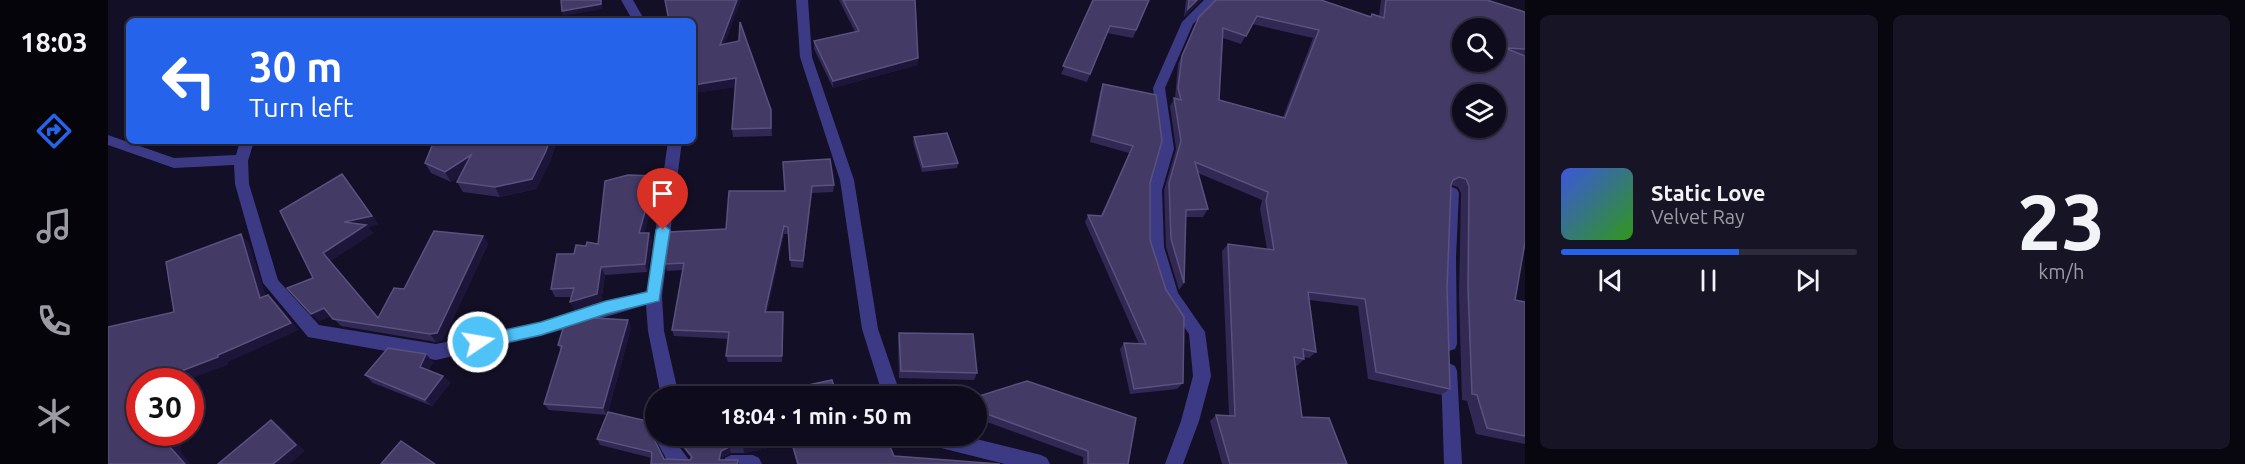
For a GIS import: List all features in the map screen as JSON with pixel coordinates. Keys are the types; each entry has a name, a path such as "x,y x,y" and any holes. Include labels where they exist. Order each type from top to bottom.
{"street":[{"path":"627,0 637,18"},
{"path":"802,0 806,57 847,180 870,328 889,386"},
{"path":"1174,464 1190,422 1202,376 1197,332 1171,296 1156,247 1155,190 1167,149 1159,88 1188,22 1211,0"},
{"path":"108,140 174,163 227,159 241,161"},
{"path":"246,144 241,161 242,184 272,283 314,332 436,351 541,329 606,308 654,296"},
{"path":"668,386 656,331 654,296 675,144"},
{"path":"1452,193 1448,268 1453,464"},
{"path":"669,446 678,463 683,464"},
{"path":"969,446 1041,464"},
{"path":"731,464 753,464"}],"building":[{"path":"561,0 601,0 601,4 562,11"},
{"path":"665,0 737,0 720,45 739,41 740,22 771,110 771,128 732,129 736,78 696,85 696,18 668,18"},
{"path":"843,0 915,0 918,58 833,81 814,41 859,31"},
{"path":"1093,0 1149,0 1136,30 1110,26 1090,74 1063,66"},
{"path":"1189,0 1197,0 1188,9"},
{"path":"1216,0 1321,0 1371,17 1372,14 1384,18 1386,0 1487,0 1525,12 1525,49 1506,48 1506,18 1452,18 1452,72 1506,72 1506,48 1525,56 1525,242 1515,300 1525,302 1525,436 1487,428 1477,395 1472,394 1468,288 1469,186 1466,179 1459,177 1453,180 1451,185 1447,288 1450,389 1376,372 1365,299 1308,292 1316,352 1303,349 1304,359 1294,357 1302,417 1329,418 1347,464 1230,464 1216,415 1235,416 1228,244 1274,250 1266,201 1268,192 1195,162 1208,209 1186,210 1184,283 1171,239 1169,183 1181,141 1174,98 1181,100 1178,88 1182,56 1199,17","holes":["1257,16 1319,30 1285,118 1219,100 1223,28 1246,36"]},
{"path":"1103,84 1156,95 1162,141 1150,183 1150,240 1166,290 1184,317 1183,383 1134,389 1124,343 1146,344 1088,215 1102,216 1133,146 1093,135"},
{"path":"947,133 958,163 923,167 914,137"},
{"path":"433,144 548,144 532,179 495,187 457,182 471,155 445,172 425,163"},
{"path":"830,159 834,185 812,186 803,261 790,260 788,227 784,226 765,312 783,312 782,356 726,356 729,332 672,330 684,263 665,264 670,232 726,229 729,191 785,191 783,162"},
{"path":"342,174 372,216 344,222 366,225 323,253 378,318 394,288 404,289 434,231 483,236 437,333 430,334 333,319 324,308 311,314 287,288 313,278 280,211"},
{"path":"628,175 655,176 639,233 649,233 645,264 601,267 597,294 570,302 574,288 551,289 557,254 574,254 576,245 586,246 587,242 598,244 605,181"},
{"path":"241,234 260,298 268,295 291,323 189,368 126,368 126,446 169,446 185,464 108,464 108,327 174,312 166,262"},
{"path":"594,314 594,318 628,320 603,408 544,404 562,346 558,345 565,322"},
{"path":"899,333 973,334 977,373 901,371"},
{"path":"388,348 426,354 420,367 443,376 425,400 365,375"},
{"path":"832,380 834,386 804,386"},
{"path":"1027,381 1136,418 1128,464 1088,464 1088,451 987,414 987,394"},
{"path":"608,412 645,420 645,446 658,446 664,459 690,460 692,457 684,446 747,446 729,447 721,451 719,460 738,460 737,464 651,464 652,452 597,439"},
{"path":"271,420 296,445 273,464 218,464"},
{"path":"401,441 435,464 381,464"},
{"path":"793,446 890,446 894,456 1000,464 798,464"}],"route":[{"path":"478,342 541,329 606,308 654,296 663,230"}]}
